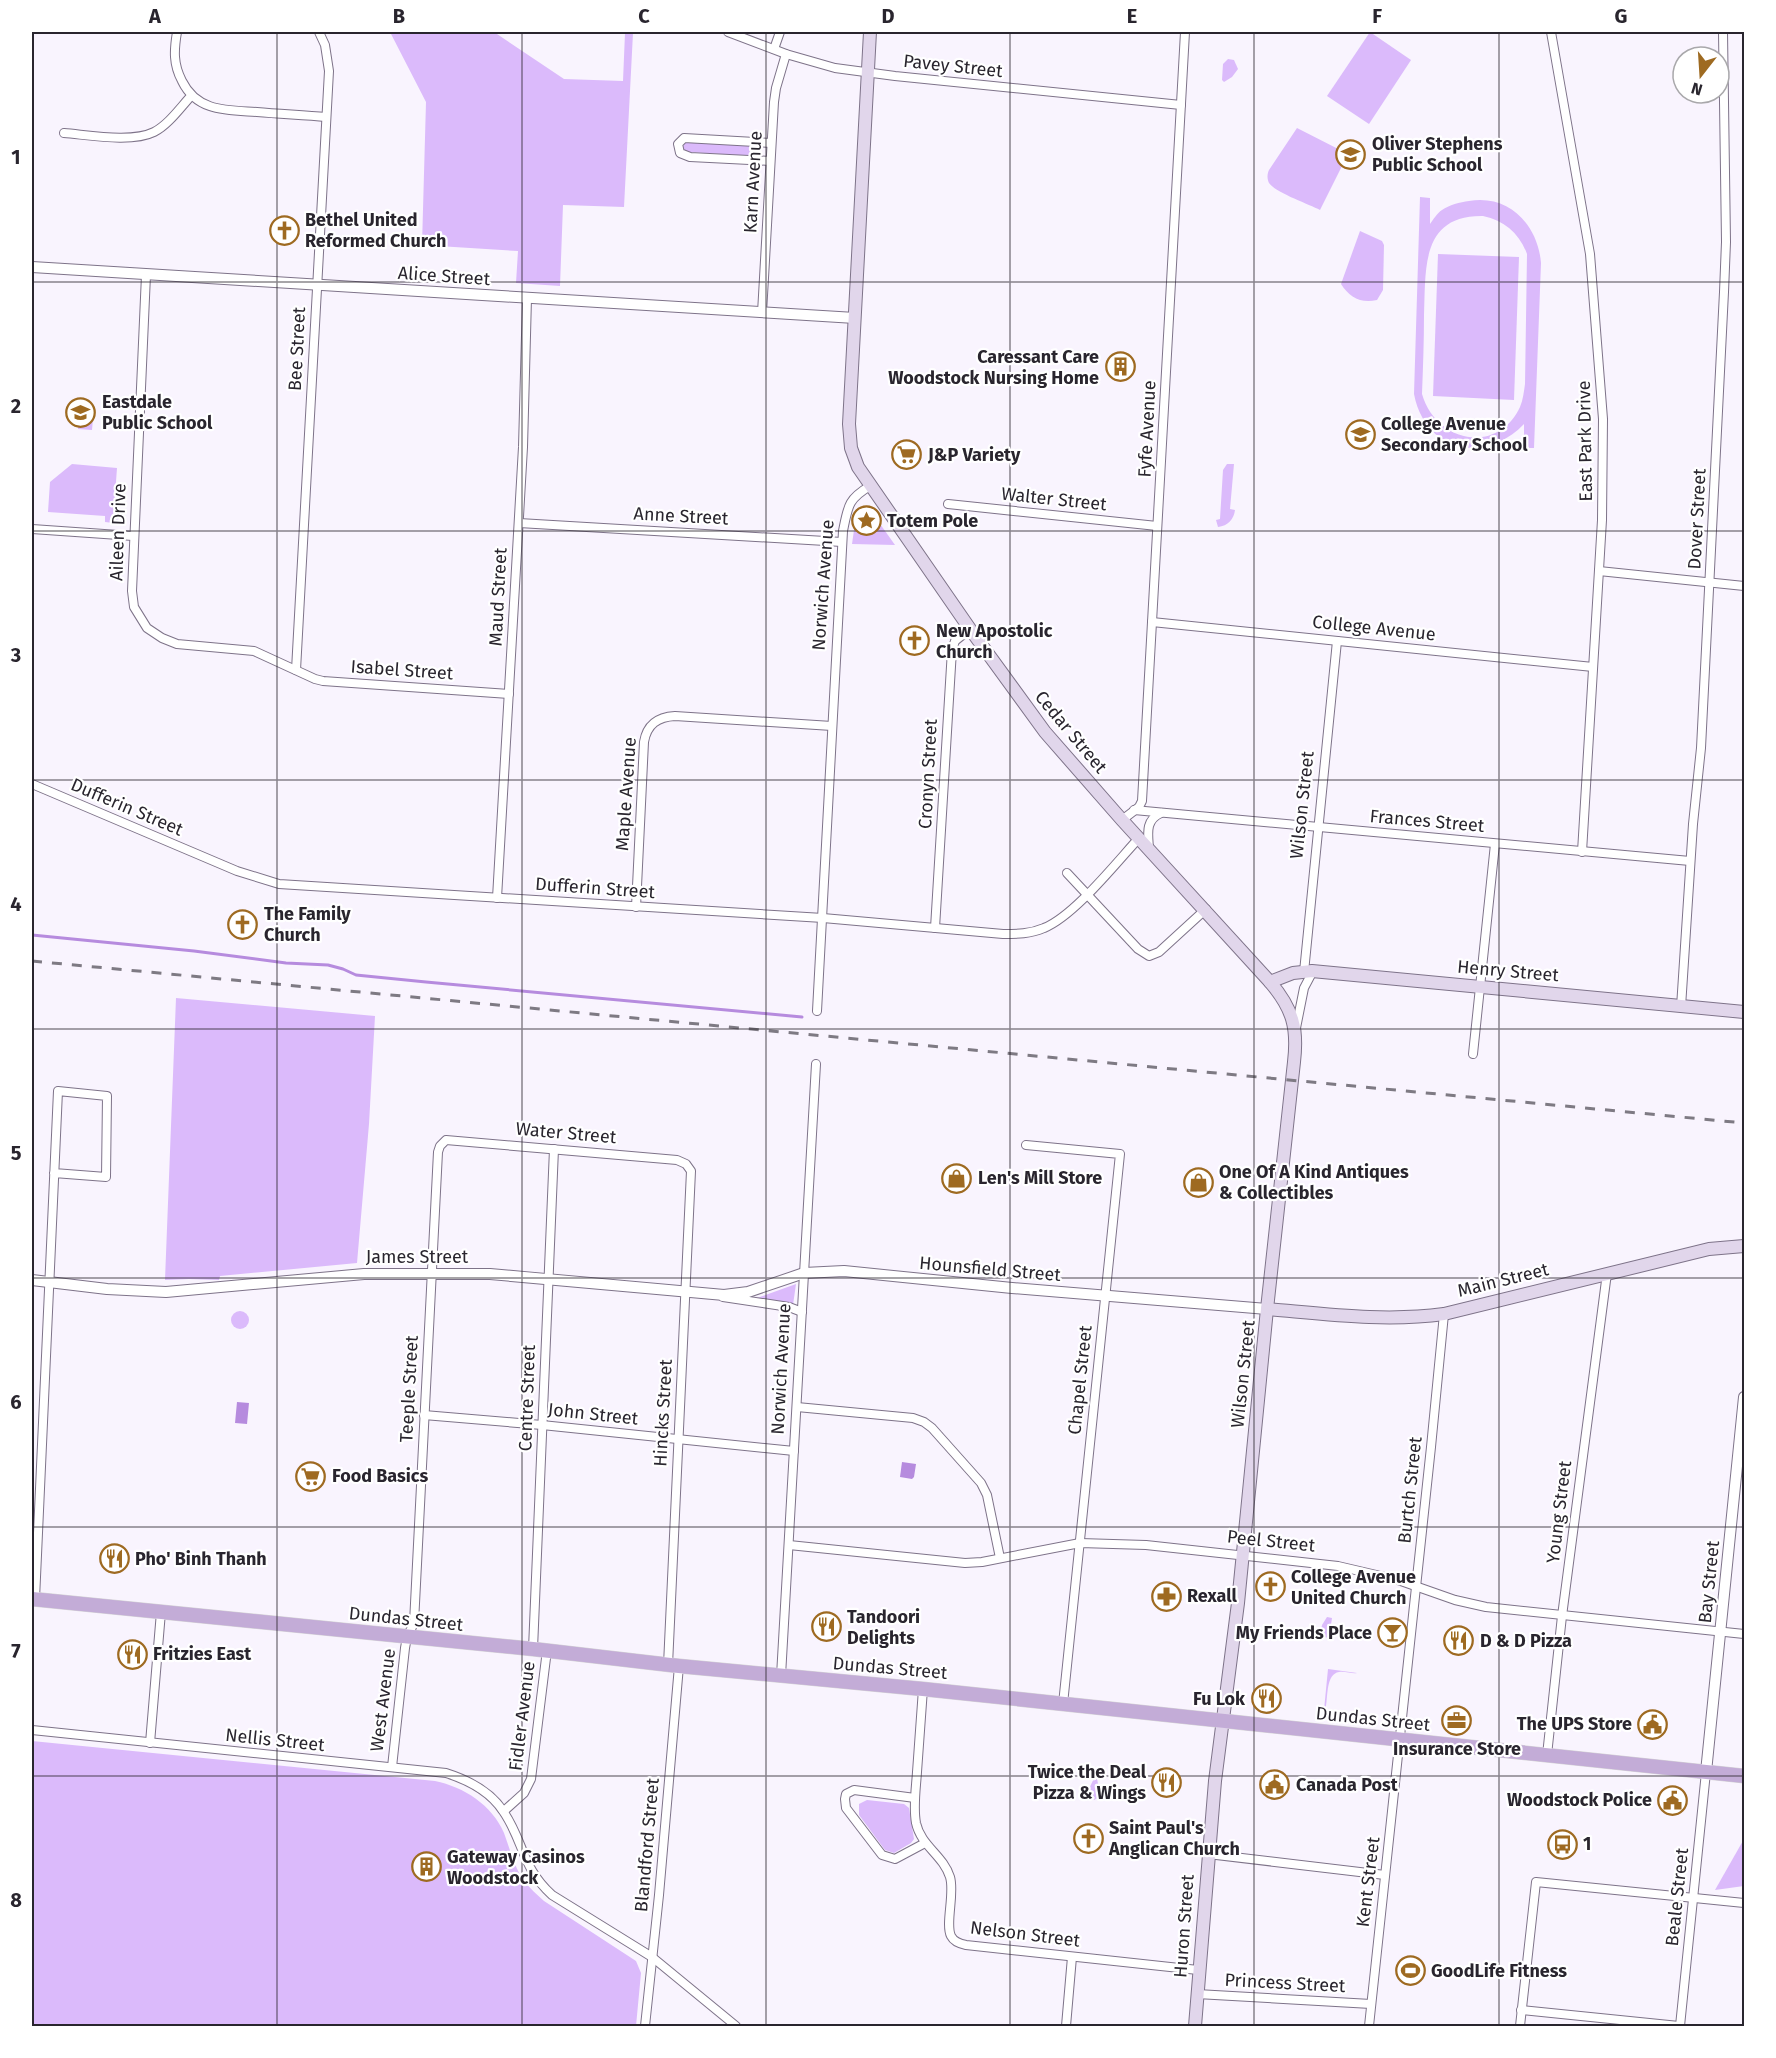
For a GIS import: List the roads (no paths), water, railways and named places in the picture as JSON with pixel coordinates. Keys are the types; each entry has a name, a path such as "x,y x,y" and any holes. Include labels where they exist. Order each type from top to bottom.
{"main road":[{"path":"870,32 850,435 854,457 870,486"},
{"name":"Cedar Street","path":"870,486 1045,732 1270,982"},
{"name":"Henry Street","path":"1270,982 1293,973 1308,971 1744,1012"},
{"name":"Wilson Street","path":"1223,1720 1243,1555 1296,1031 1288,1006 1270,982"},
{"name":"Main Street","path":"1267,1309 1369,1317 1407,1318 1444,1314 1709,1249 1744,1246"},
{"name":"Dundas Street","path":"33,1599 540,1649 674,1665 1223,1720 1744,1776"},
{"name":"Huron Street","path":"1195,2026 1208,1854 1223,1720"}],"street":[{"path":"177,32 174,50 178,74 191,96 200,103 226,110 326,117"},
{"name":"Bee Street","path":"296,670 329,64 325,45 319,32"},
{"name":"Pavey Street","path":"728,32 786,54 835,68 1181,105"},
{"path":"774,49 780,32"},
{"name":"Fyfe Avenue","path":"1134,810 1142,801 1185,32"},
{"name":"East Park Drive","path":"1551,32 1590,254 1604,454 1582,852"},
{"name":"Dover Street","path":"1681,1007 1690,861 1701,748 1726,242 1723,32"},
{"name":"Karn Avenue","path":"762,313 776,88 786,54"},
{"path":"64,133 128,137 147,135 163,126 191,96"},
{"path":"770,161 690,157 680,153 678,144 684,138 771,143"},
{"name":"Alice Street","path":"32,267 855,318"},
{"name":"Aileen Drive","path":"146,275 133,536 133,602 136,612 147,628 177,644 254,651 296,670"},
{"name":"Maud Street","path":"497,898 519,523 527,298"},
{"name":"Norwich Avenue","path":"818,1011 842,542 849,506 856,494 870,486"},
{"name":"Walter Street","path":"948,504 1157,526"},
{"name":"Anne Street","path":"519,523 842,542"},
{"path":"32,529 133,536"},
{"path":"1599,571 1744,586"},
{"name":"College Avenue","path":"1152,622 1593,667"},
{"name":"Cronyn Street","path":"935,928 952,650 955,641 970,629"},
{"name":"Wilson Street","path":"1296,1031 1308,971 1318,828 1337,641"},
{"name":"Isabel Street","path":"296,670 325,681 509,694"},
{"name":"Maple Avenue","path":"636,907 644,742 646,732 654,722 675,716 832,726"},
{"name":"Dufferin Street","path":"32,784 237,871 265,881 293,886 823,918 1002,934 1028,933 1056,922 1087,894 1139,838"},
{"path":"1122,820 1134,810"},
{"name":"Frances Street","path":"1134,810 1690,861"},
{"path":"1149,848 1149,826 1153,817 1162,813"},
{"path":"1473,1054 1495,844"},
{"path":"1067,873 1138,949 1149,956 1159,952 1206,909"},
{"name":"Norwich Avenue","path":"780,1676 816,1064"},
{"path":"33,1599 51,1282 54,1173 58,1091 106,1096 106,1177 54,1173"},
{"name":"Water Street","path":"443,1142 460,1140 677,1160 686,1164"},
{"name":"Teeple Street","path":"408,1637 414,1623 438,1152 443,1142"},
{"name":"Chapel Street","path":"1026,1144 1120,1154 1063,1704"},
{"name":"Centre Street","path":"540,1649 542,1425 554,1149"},
{"name":"Hincks Street","path":"674,1665 678,1440 691,1180 686,1164"},
{"name":"Hounsfield Street","path":"714,1295 748,1292 804,1273 844,1271 1012,1288 1267,1309"},
{"name":"Young Street","path":"1547,1755 1562,1616 1607,1273"},
{"name":"James Street","path":"32,1280 107,1289 168,1292 364,1274 490,1274 714,1295 789,1307 802,1312"},
{"name":"Burtch Street","path":"1400,1740 1444,1314"},
{"name":"Bay Street","path":"1706,1772 1720,1632 1740,1491 1744,1396"},
{"path":"797,1407 913,1418 924,1422 981,1483 987,1494 1000,1558"},
{"name":"John Street","path":"424,1415 794,1451"},
{"name":"Peel Street","path":"789,1545 952,1563 982,1562 1080,1543 1146,1545 1338,1566 1398,1580 1470,1605 1744,1634"},
{"path":"150,1743 161,1612"},
{"name":"West Avenue","path":"392,1767 408,1637"},
{"name":"Fidler Avenue","path":"504,1811 524,1792 531,1779 540,1649"},
{"name":"Blandford Street","path":"645,2026 674,1665"},
{"path":"915,1798 854,1790 846,1794 845,1802 846,1808 882,1855 895,1858 925,1844 916,1823 915,1798 923,1689"},
{"name":"Nellis Street","path":"32,1730 446,1773 464,1779 485,1792 504,1811"},
{"name":"Kent Street","path":"1369,2026 1400,1740"},
{"name":"Beale Street","path":"1679,2026 1706,1772"},
{"path":"504,1811 525,1862 544,1888 652,1958 736,2026"},
{"name":"Nelson Street","path":"925,1844 940,1857 950,1876 952,1889 950,1928 951,1936 956,1941 966,1945 1198,1970"},
{"path":"1208,1854 1385,1875"},
{"path":"1520,2026 1536,1882 1744,1903"},
{"path":"1066,2026 1071,1957"},
{"name":"Princess Street","path":"1197,1994 1371,2004"},
{"path":"1521,2010 1679,2026"}],"waterway":[{"path":"32,935 194,951 286,963 328,965 356,975 802,1017"}],"railway":[{"path":"32,961 1744,1123"}],"place":[{"name":"Oliver Stephens Public School","path":"1351,154"},
{"name":"Bethel United Reformed Church","path":"284,230"},
{"name":"Caressant Care Woodstock Nursing Home","path":"1120,367"},
{"name":"Eastdale Public School","path":"81,412"},
{"name":"College Avenue Secondary School","path":"1360,434"},
{"name":"J&P Variety","path":"907,455"},
{"name":"Totem Pole","path":"866,521"},
{"name":"New Apostolic Church","path":"915,641"},
{"name":"The Family Church","path":"243,924"},
{"name":"Len's Mill Store","path":"957,1178"},
{"name":"One Of A Kind Antiques & Collectibles","path":"1198,1182"},
{"name":"Food Basics","path":"311,1476"},
{"name":"Pho' Binh Thanh","path":"114,1559"},
{"name":"College Avenue United Church","path":"1270,1587"},
{"name":"Rexall","path":"1166,1596"},
{"name":"Tandoori Delights","path":"826,1627"},
{"name":"My Friends Place","path":"1393,1633"},
{"name":"D & D Pizza","path":"1459,1641"},
{"name":"Fritzies East","path":"132,1654"},
{"name":"Fu Lok","path":"1266,1699"},
{"name":"Insurance Store","path":"1457,1720"},
{"name":"The UPS Store","path":"1653,1724"},
{"name":"Twice the Deal Pizza & Wings","path":"1167,1782"},
{"name":"Canada Post","path":"1275,1785"},
{"name":"Woodstock Police","path":"1673,1800"},
{"name":"Saint Paul's Anglican Church","path":"1088,1838"},
{"name":"1","path":"1562,1844"},
{"name":"Gateway Casinos Woodstock","path":"426,1867"},
{"name":"GoodLife Fitness","path":"1410,1971"}]}
